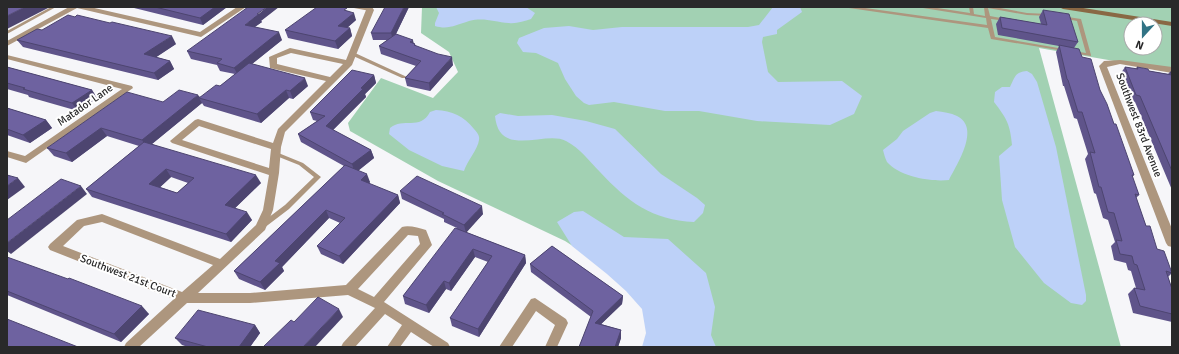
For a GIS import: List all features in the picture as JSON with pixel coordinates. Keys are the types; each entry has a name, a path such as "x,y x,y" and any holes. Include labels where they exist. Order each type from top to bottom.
{"street":[{"path":"7,44 74,7"},
{"path":"80,7 201,35 242,7"},
{"path":"1063,7 1172,24"},
{"path":"130,347 261,227 268,210 276,150 281,131 332,80 351,58 370,8"},
{"path":"332,80 273,66 273,57 290,50 351,58"},
{"name":"Matador Lane","path":"7,57 129,88 26,160 7,154"},
{"name":"Southwest 83rd Avenue","path":"1172,70 1120,62 1107,63 1103,66 1172,243"},
{"path":"274,173 175,141 198,122 276,150"},
{"name":"Southwest 21st Court","path":"221,264 102,218 81,222 54,247 184,298 250,298 349,290"},
{"path":"347,347 380,305 426,245 422,233 406,230 349,290 380,305 444,347"},
{"path":"505,347 534,303 562,323 551,347"},
{"path":"393,347 410,324"}],"lane":[{"path":"7,33 54,7"},
{"path":"354,7 370,8"},
{"path":"849,7 990,27"},
{"path":"923,7 1009,21"},
{"path":"972,7 972,15"},
{"path":"1052,16 1039,13 1028,16 987,7 993,38 1089,55 1076,9"},
{"path":"1059,17 1079,20"},
{"path":"351,58 404,77"},
{"path":"261,227 287,207 318,178 301,164 276,150"}],"green space":[{"path":"422,7 1172,7 1172,71 1039,48 1121,347 662,347 641,290 565,241 438,181 350,131 348,123 381,78 433,98 458,72 449,52 421,33"}],"water":[{"path":"436,7 526,7 535,13 531,19 517,23 479,19 452,26 440,27 435,26 439,13"},
{"path":"773,7 800,7 802,12 777,30 777,34 763,37 762,42 768,72 778,82 842,81 862,96 854,114 830,125 757,121 699,111 665,111 614,102 589,105 584,103 576,96 565,79 558,63 536,53 523,52 517,43 519,38 544,28 569,26 593,30 622,27 748,27 759,25"},
{"path":"1027,71 1032,74 1037,82 1056,147 1086,295 1086,301 1082,305 1071,303 1044,283 1015,247 1002,200 999,156 1012,145 1007,122 994,102 995,92 1002,87 1010,87 1014,78 1018,74"},
{"path":"436,110 457,115 470,124 478,134 478,144 464,171 442,166 409,150 389,134 390,128 395,125 416,123 426,118 430,112"},
{"path":"936,111 950,113 957,116 964,122 967,129 965,146 949,180 925,179 908,175 887,162 883,150 897,139 903,131 930,113"},
{"path":"500,113 518,116 552,115 586,121 615,129 661,174 705,205 703,213 694,222 679,221 666,218 642,208 610,183 580,151 566,141 547,138 514,140 505,136 498,129 495,116"},
{"path":"583,211 624,237 668,239 706,273 715,307 711,335 716,347 642,347 646,333 642,309 626,291 572,246 557,222 574,212"}],"building":[{"path":"7,7 25,7 7,16"},
{"path":"155,7 215,7 200,18"},
{"path":"248,7 267,7 245,25 279,32 234,68 217,63 222,59 187,51"},
{"path":"317,7 347,8 344,10 354,13 338,26 350,28 335,41 285,30"},
{"path":"385,7 404,7 391,33 371,33"},
{"path":"1043,10 1069,14 1078,42 1002,28 1000,17 1047,25"},
{"path":"68,15 75,17 77,15 110,23 112,22 172,36 144,54 170,61 154,73 17,40 37,29 42,30"},
{"path":"396,34 413,40 410,42 415,44 414,45 438,54 452,57 429,83 405,78 421,61 379,46"},
{"path":"1059,45 1079,49 1082,57 1091,59 1100,90 1114,124 1116,124 1134,175 1132,175 1139,195 1135,194 1146,226 1150,226 1157,249 1164,251 1172,273 1166,271 1172,289 1172,314 1140,306 1134,288 1145,290 1137,265 1134,264 1132,256 1120,254 1116,240 1122,241 1114,213 1108,212 1101,187 1099,187 1090,152 1095,153 1082,112 1078,112 1067,79"},
{"path":"249,63 305,78 290,91 286,90 257,114 199,98 216,85 220,86"},
{"path":"7,67 92,90 72,103 7,83"},
{"path":"1125,67 1138,69 1137,67 1148,69 1149,71 1172,75 1172,171 1140,96 1136,95"},
{"path":"352,70 374,75 361,88 363,89 326,126 371,150 352,164 298,134 325,116 310,112"},
{"path":"179,90 198,95 142,140 101,128 66,153 47,148 127,92 163,102"},
{"path":"7,108 46,120 23,135 7,129"},
{"path":"144,142 256,175 225,205 247,212 226,234 86,189","holes":["166,169 194,178 177,193 149,184"]},
{"path":"345,165 367,174 361,180 398,195 339,256 317,246 345,218 326,210 275,261 280,263 260,282 234,271"},
{"path":"7,175 18,178 7,186"},
{"path":"417,176 482,206 464,225 442,214 444,213 400,191"},
{"path":"61,179 81,186 7,243 7,220"},
{"path":"455,228 525,255 478,329 450,318 492,256 473,249 449,283 444,281 426,305 403,296"},
{"path":"552,246 623,296 595,323 621,330 615,347 579,347 593,311 530,264"},
{"path":"7,257 68,279 69,278 142,306 114,334 7,291"},
{"path":"318,297 339,309 303,347 263,347 291,320 294,322"},
{"path":"198,310 255,325 239,347 208,347 175,338"},
{"path":"7,319 78,347 7,347"}]}
